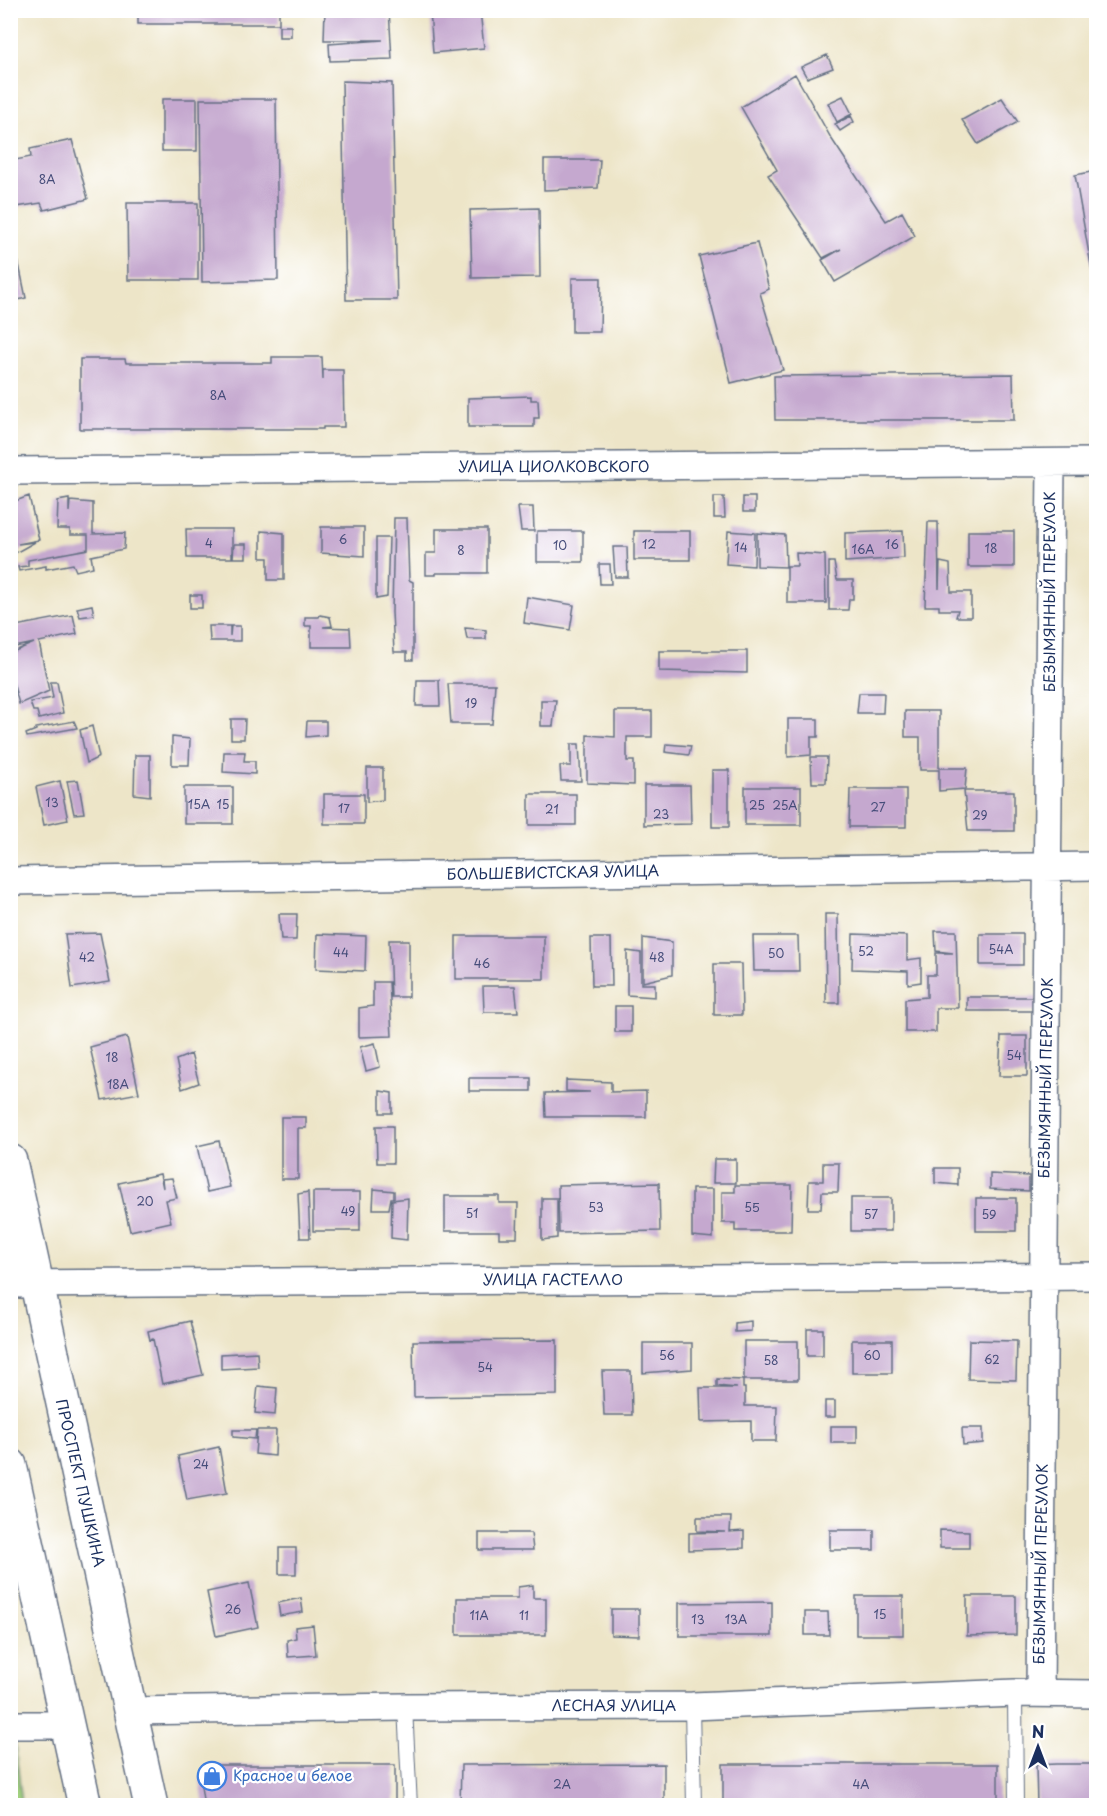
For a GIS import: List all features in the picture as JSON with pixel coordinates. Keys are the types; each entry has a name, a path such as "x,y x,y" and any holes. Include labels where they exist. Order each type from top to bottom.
{"main road":[{"name":"ПРОСПЕКТ ПУШКИНА","path":"10,1161 23,1284 131,1711 151,1806"},
{"path":"10,1465 85,1806"}],"street":[{"name":"УЛИЦА ЦИОЛКОВСКОГО","path":"10,471 1096,462"},
{"name":"БЕЗЫМЯННЫЙ ПЕРЕУЛОК","path":"1027,1693 1044,1276 1051,463"},
{"name":"БОЛЬШЕВИСТСКАЯ УЛИЦА","path":"10,881 1096,866"},
{"name":"УЛИЦА ГАСТЕЛЛО","path":"23,1284 1096,1276"},
{"name":"ЛЕСНАЯ УЛИЦА","path":"131,1711 692,1706 1027,1693 1096,1694"},
{"path":"10,1725 68,1725"}],"lane":[{"path":"1016,1806 1027,1693"},
{"path":"692,1706 694,1806"},
{"path":"405,1707 410,1806"}],"green space":[{"path":"10,1736 14,1736 22,1805 11,1805"}],"building":[{"path":"138,10 279,10 279,24 138,24"},
{"path":"325,10 389,10 392,59 330,61 329,44 383,40 324,40"},
{"path":"430,10 480,10 484,48 433,53"},
{"path":"279,26 291,26 291,37 279,37"},
{"path":"827,55 833,68 807,78 801,67"},
{"path":"795,74 831,138 886,221 902,212 915,236 835,282 822,260 841,249 823,258 768,175 777,170 741,107"},
{"path":"342,81 392,83 397,300 346,300"},
{"path":"843,96 852,114 837,122 828,103"},
{"path":"1002,98 1018,122 978,144 962,120"},
{"path":"162,99 197,99 197,151 162,151"},
{"path":"200,99 276,99 278,280 202,282"},
{"path":"851,116 854,122 840,131 835,124"},
{"path":"72,140 88,199 44,210 41,203 10,208 10,161 31,157 30,149"},
{"path":"544,160 600,160 598,188 544,190"},
{"path":"1096,171 1096,288 1095,288 1075,175"},
{"path":"127,203 198,203 198,280 128,280"},
{"path":"539,208 540,277 472,278 470,210"},
{"path":"10,221 26,298 10,302"},
{"path":"757,243 769,289 760,293 783,370 731,383 699,256"},
{"path":"572,278 601,278 600,332 572,332"},
{"path":"272,357 322,357 323,380 323,370 343,370 344,427 323,427 323,429 80,429 80,359 125,359 126,363 272,363"},
{"path":"1013,374 1014,420 775,420 774,376"},
{"path":"531,396 531,400 538,400 539,418 534,418 534,427 468,427 468,398"},
{"path":"29,496 39,540 18,544 35,542 10,556 10,503"},
{"path":"714,497 724,497 725,518 714,518"},
{"path":"743,497 755,497 755,512 743,512"},
{"path":"69,499 69,512 70,501 93,503 93,534 125,533 124,549 91,556 93,567 76,571 73,564 19,571 18,567 28,566 28,560 88,549 88,535 70,535 70,529 57,529 58,501"},
{"path":"518,507 533,507 534,531 521,531"},
{"path":"394,518 407,518 409,580 413,582 413,660 407,660 407,652 394,652 392,612"},
{"path":"928,522 938,522 939,589 940,562 950,564 951,592 971,592 971,617 956,617 958,610 939,610 939,606 925,606"},
{"path":"321,527 364,527 364,556 321,553"},
{"path":"186,529 232,529 232,558 187,558"},
{"path":"436,529 487,529 487,573 426,575 426,553 436,553"},
{"path":"261,531 284,533 284,580 268,580 268,558 261,558"},
{"path":"537,531 583,531 583,562 537,562"},
{"path":"634,531 690,531 690,560 634,560"},
{"path":"728,531 755,533 754,566 726,564"},
{"path":"903,531 904,558 845,562 845,533"},
{"path":"968,531 1014,531 1014,567 968,567"},
{"path":"757,533 785,535 786,567 757,566"},
{"path":"376,538 389,538 387,597 376,599"},
{"path":"234,544 246,544 246,558 233,558"},
{"path":"613,547 627,547 628,577 615,577"},
{"path":"796,553 825,555 826,603 787,603 787,566 797,566"},
{"path":"829,562 834,562 837,580 853,580 853,599 849,599 848,610 829,610"},
{"path":"599,564 610,564 611,584 600,584"},
{"path":"190,595 202,595 202,608 190,608"},
{"path":"527,597 574,605 570,630 524,623"},
{"path":"92,605 94,615 80,617 77,608"},
{"path":"73,615 77,634 39,642 49,691 19,704 10,671 10,653 34,643 10,648 10,627"},
{"path":"320,615 330,617 332,626 323,627 350,628 351,647 311,647 311,626 305,626 305,617 319,617"},
{"path":"1093,623 1096,623 1096,641 1092,641"},
{"path":"209,626 230,626 230,636 231,626 240,626 240,641 210,641"},
{"path":"465,628 486,630 486,639 467,639"},
{"path":"659,651 747,651 747,673 659,671"},
{"path":"417,680 439,680 440,706 416,706"},
{"path":"50,682 57,682 63,713 39,719 37,711 33,711 30,702 53,698"},
{"path":"448,684 495,684 492,724 451,724"},
{"path":"859,693 884,693 883,713 857,713"},
{"path":"541,700 556,700 553,726 541,726"},
{"path":"615,711 652,711 652,737 627,737 627,761 634,761 634,785 587,783 587,735 615,737"},
{"path":"905,711 939,711 939,768 967,768 965,789 939,791 939,770 920,770 920,737 905,737"},
{"path":"231,719 245,719 244,739 231,739"},
{"path":"788,719 818,719 818,737 811,737 811,755 788,757"},
{"path":"74,721 77,728 27,737 26,734 36,728"},
{"path":"307,721 326,721 326,735 306,737"},
{"path":"92,726 99,757 87,763 80,730"},
{"path":"172,737 190,739 189,765 172,765"},
{"path":"571,744 579,744 581,781 561,781 560,766 571,766"},
{"path":"666,744 691,746 689,755 665,752"},
{"path":"224,752 245,752 244,761 255,761 255,774 223,772"},
{"path":"135,755 150,755 150,796 134,794"},
{"path":"811,757 827,757 826,783 812,783"},
{"path":"367,768 383,768 383,800 367,802"},
{"path":"712,770 729,770 729,827 712,827"},
{"path":"78,780 84,813 74,814 67,781"},
{"path":"60,781 68,820 44,825 36,787"},
{"path":"644,785 690,785 691,824 644,825"},
{"path":"184,787 233,787 233,824 184,824"},
{"path":"745,787 801,787 801,825 745,825"},
{"path":"850,789 906,789 906,827 849,827"},
{"path":"964,791 1014,791 1014,831 968,831"},
{"path":"324,794 364,794 364,824 324,824"},
{"path":"529,794 576,794 576,825 529,825"},
{"path":"279,914 297,914 296,940 281,940"},
{"path":"825,914 838,914 839,1003 826,1003"},
{"path":"935,931 956,931 958,1008 936,1008 936,1032 905,1032 905,999 927,997 927,975 936,975 936,953 953,953 936,951"},
{"path":"100,933 110,982 72,988 65,934"},
{"path":"317,934 366,936 365,971 316,969"},
{"path":"853,934 907,936 907,960 921,958 921,982 908,984 908,971 852,969"},
{"path":"980,934 1023,934 1023,965 980,965"},
{"path":"456,936 544,936 544,979 456,979"},
{"path":"753,936 798,936 799,971 754,971"},
{"path":"591,938 611,938 612,986 592,986"},
{"path":"643,938 672,942 672,975 643,982"},
{"path":"389,940 409,940 409,997 391,997"},
{"path":"627,951 641,953 641,984 655,984 655,997 627,995"},
{"path":"714,964 741,964 742,1015 714,1015"},
{"path":"373,982 389,982 392,1036 359,1037 359,1008 373,1006"},
{"path":"483,986 515,986 518,1012 484,1012"},
{"path":"967,997 1037,997 1037,1011 967,1011"},
{"path":"615,1006 631,1006 631,1032 615,1032"},
{"path":"1001,1036 1027,1036 1027,1076 999,1076"},
{"path":"127,1037 139,1093 102,1100 90,1047"},
{"path":"375,1043 380,1067 366,1071 360,1047"},
{"path":"191,1054 199,1083 182,1089 176,1060"},
{"path":"469,1078 531,1078 531,1091 469,1091"},
{"path":"566,1080 611,1082 611,1092 646,1091 646,1117 546,1117 545,1093 590,1092 566,1091"},
{"path":"380,1091 392,1093 392,1113 380,1113"},
{"path":"281,1117 306,1117 306,1128 298,1128 298,1179 281,1179"},
{"path":"376,1126 393,1126 393,1163 377,1163"},
{"path":"219,1141 230,1187 207,1192 197,1146"},
{"path":"714,1159 736,1159 736,1183 713,1183"},
{"path":"823,1163 839,1163 838,1192 822,1192 821,1209 808,1209 809,1181 823,1181"},
{"path":"935,1168 958,1168 958,1185 935,1183"},
{"path":"160,1174 163,1188 162,1179 172,1178 177,1198 166,1200 171,1222 130,1231 119,1183"},
{"path":"990,1174 1029,1176 1029,1191 990,1189"},
{"path":"659,1183 660,1231 559,1233 558,1185"},
{"path":"735,1185 792,1185 791,1231 735,1231 735,1223 722,1223 722,1192 735,1192"},
{"path":"374,1189 394,1191 394,1198 391,1198 389,1209 373,1209"},
{"path":"692,1189 713,1189 713,1238 692,1236"},
{"path":"308,1192 310,1238 300,1238 298,1194"},
{"path":"313,1192 360,1192 360,1231 313,1231"},
{"path":"445,1196 499,1196 499,1203 518,1203 517,1238 499,1238 499,1231 445,1231"},
{"path":"408,1198 407,1240 391,1238 392,1200"},
{"path":"542,1198 557,1198 557,1238 542,1240"},
{"path":"851,1198 891,1198 891,1231 851,1231"},
{"path":"976,1198 1016,1198 1016,1231 976,1231"},
{"path":"190,1321 203,1375 162,1384 153,1339 150,1340 148,1331"},
{"path":"751,1321 751,1331 735,1332 735,1323"},
{"path":"807,1329 823,1329 823,1356 807,1356"},
{"path":"557,1340 557,1395 414,1397 413,1341"},
{"path":"852,1340 892,1340 892,1373 852,1373"},
{"path":"969,1340 1017,1341 1016,1380 968,1379"},
{"path":"744,1341 798,1341 798,1380 744,1380"},
{"path":"643,1343 692,1343 692,1369 643,1373"},
{"path":"257,1352 258,1367 221,1369 221,1354"},
{"path":"602,1371 631,1371 632,1415 604,1415"},
{"path":"717,1379 743,1380 745,1406 777,1406 776,1441 751,1441 751,1421 701,1422 700,1388 737,1388 717,1386"},
{"path":"258,1386 277,1388 275,1415 255,1413"},
{"path":"1096,1387 1096,1438 1093,1437 1092,1388"},
{"path":"825,1401 835,1401 835,1417 825,1417"},
{"path":"831,1426 857,1426 857,1443 831,1443"},
{"path":"962,1428 983,1428 983,1443 963,1445"},
{"path":"233,1430 256,1430 255,1439 233,1437"},
{"path":"257,1430 276,1430 275,1456 255,1454"},
{"path":"219,1447 227,1493 187,1500 178,1456"},
{"path":"697,1517 731,1517 730,1532 744,1531 744,1548 689,1550 689,1533 725,1532 697,1531"},
{"path":"830,1530 874,1530 874,1550 830,1550"},
{"path":"940,1530 969,1531 969,1548 940,1548"},
{"path":"479,1533 531,1533 533,1550 479,1550"},
{"path":"279,1548 296,1548 296,1574 279,1574"},
{"path":"249,1583 258,1627 216,1636 207,1592"},
{"path":"533,1585 533,1598 546,1598 546,1635 457,1635 457,1598 518,1598 518,1587"},
{"path":"856,1596 903,1596 903,1635 856,1635"},
{"path":"967,1596 1016,1596 1016,1635 967,1636"},
{"path":"301,1598 303,1612 280,1616 278,1603"},
{"path":"772,1602 772,1636 679,1636 679,1603"},
{"path":"611,1609 639,1609 639,1636 611,1635"},
{"path":"805,1612 828,1612 829,1635 805,1635"},
{"path":"313,1625 316,1655 288,1657 287,1640 296,1638 295,1627"},
{"path":"664,1764 664,1806 460,1806 461,1765"},
{"path":"723,1764 998,1764 998,1806 723,1806"},
{"path":"1096,1764 1096,1806 1037,1806 1036,1765"},
{"path":"212,1765 395,1765 395,1806 204,1806 200,1780"}],"place":[{"name":"Красное и белое","path":"212,1776"}]}
